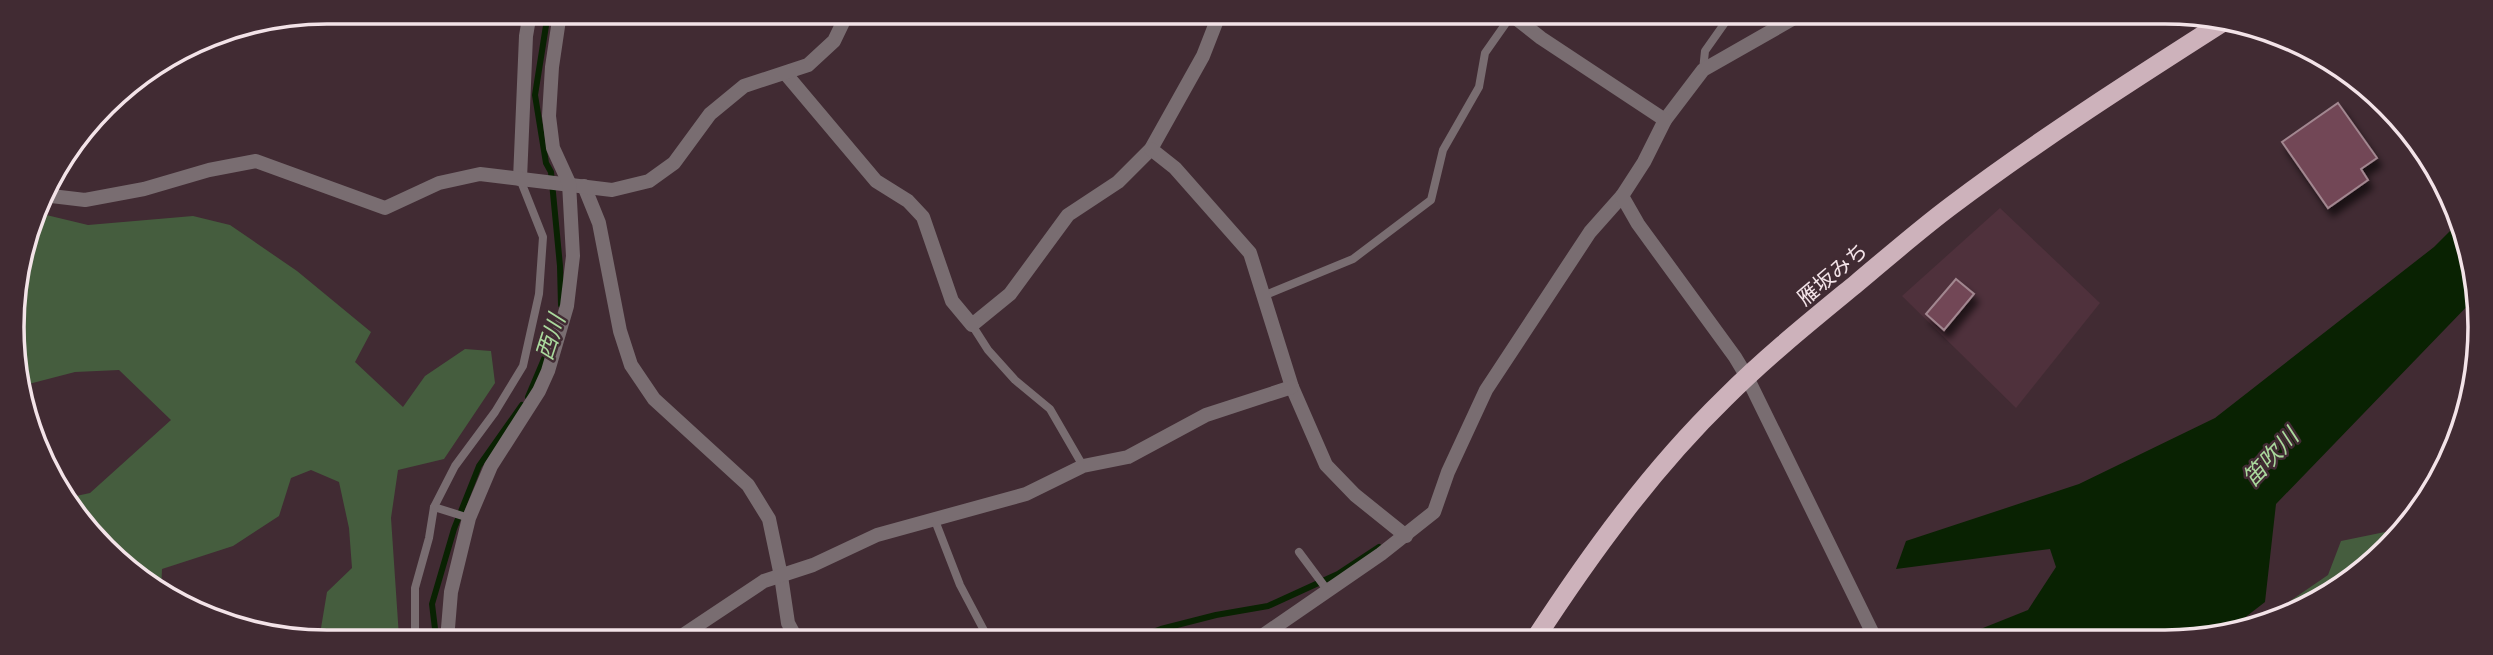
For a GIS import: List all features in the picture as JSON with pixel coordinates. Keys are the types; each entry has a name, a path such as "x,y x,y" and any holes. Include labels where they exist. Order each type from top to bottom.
{"highway":[{"name":"雁坂みち","path":"1541,630 1646,485 1696,428 1747,377 1818,314 1950,207 2035,145 2212,28"}],"street":[{"path":"520,179 528,24"},
{"path":"558,24 549,116 553,148 599,223 620,331 631,365 654,399 748,485 769,519 788,623 792,630"},
{"path":"55,196 85,200 144,189 209,170 256,161 384,208 439,183 481,174 612,190 649,181 674,163 710,114 744,86 808,65 834,41 843,24"},
{"path":"785,73 876,181 908,201 923,217 951,301 972,325 1010,294 1068,215 1118,182 1151,149 1203,56 1215,24"},
{"path":"1524,24 1665,120"},
{"path":"1271,630 1406,536 1434,512 1448,472 1486,390 1590,232 1622,196 1644,162 1665,120 1703,70 1784,24"},
{"path":"1151,149 1175,168 1250,253 1292,387 1326,465 1355,495 1406,536"},
{"path":"448,630 451,592 469,517 491,466 539,391 552,358 567,306 577,184"},
{"path":"1622,196 1638,224 1747,377 1872,630"},
{"path":"692,630 764,581 813,565 877,535 1026,494 1083,466 1128,457 1206,415 1292,387"}],"lane":[{"path":"1263,296 1353,260 1431,200 1443,149 1479,87 1485,53 1506,24"},
{"path":"1703,70 1705,51 1724,24"},
{"path":"415,630 415,588 429,538 433,507 455,466 495,412 523,366 539,294 542,237 520,179"},
{"path":"972,325 988,349 1015,380 1049,409 1083,466"},
{"path":"433,507 469,517"},
{"path":"934,518 960,585 984,630"},
{"path":"1299,552 1328,591"}],"shaded area":[{"path":"2000,208 2100,303 2016,408 1902,296"},
{"path":"47,215 88,225 193,216 230,225 297,271 371,332 355,362 403,407 425,376 465,349 491,351 495,383 444,459 398,470 391,518 399,630 321,630 327,592 352,568 349,528 339,482 311,470 291,478 279,516 233,546 162,569 162,581 113,542 76,496 90,493 171,420 119,370 75,372 30,384 24,328 27,288 35,249"},
{"path":"2385,532 2380,542 2350,568 2317,590 2286,605 2328,575 2341,541"}],"water":[{"name":"笛吹川","path":"2452,229 2463,268 2468,306 2276,504 2265,602 2241,621 2185,630 1978,630 2028,610 2056,567 2050,549 1896,569 1906,541 2079,484 2215,418 2434,247"}],"building":[{"path":"2338,103 2377,158 2361,169 2368,180 2328,208 2282,142"},
{"path":"1956,279 1974,294 1944,330 1926,314"}],"waterway":[{"name":"西川","path":"546,24 535,95 546,163 551,172 561,305"},
{"name":"西川","path":"528,397 547,352"},
{"name":"西川","path":"435,630 432,604 454,529 479,466 522,405"},
{"path":"1158,630 1216,615 1268,606 1338,574 1379,547"}]}
